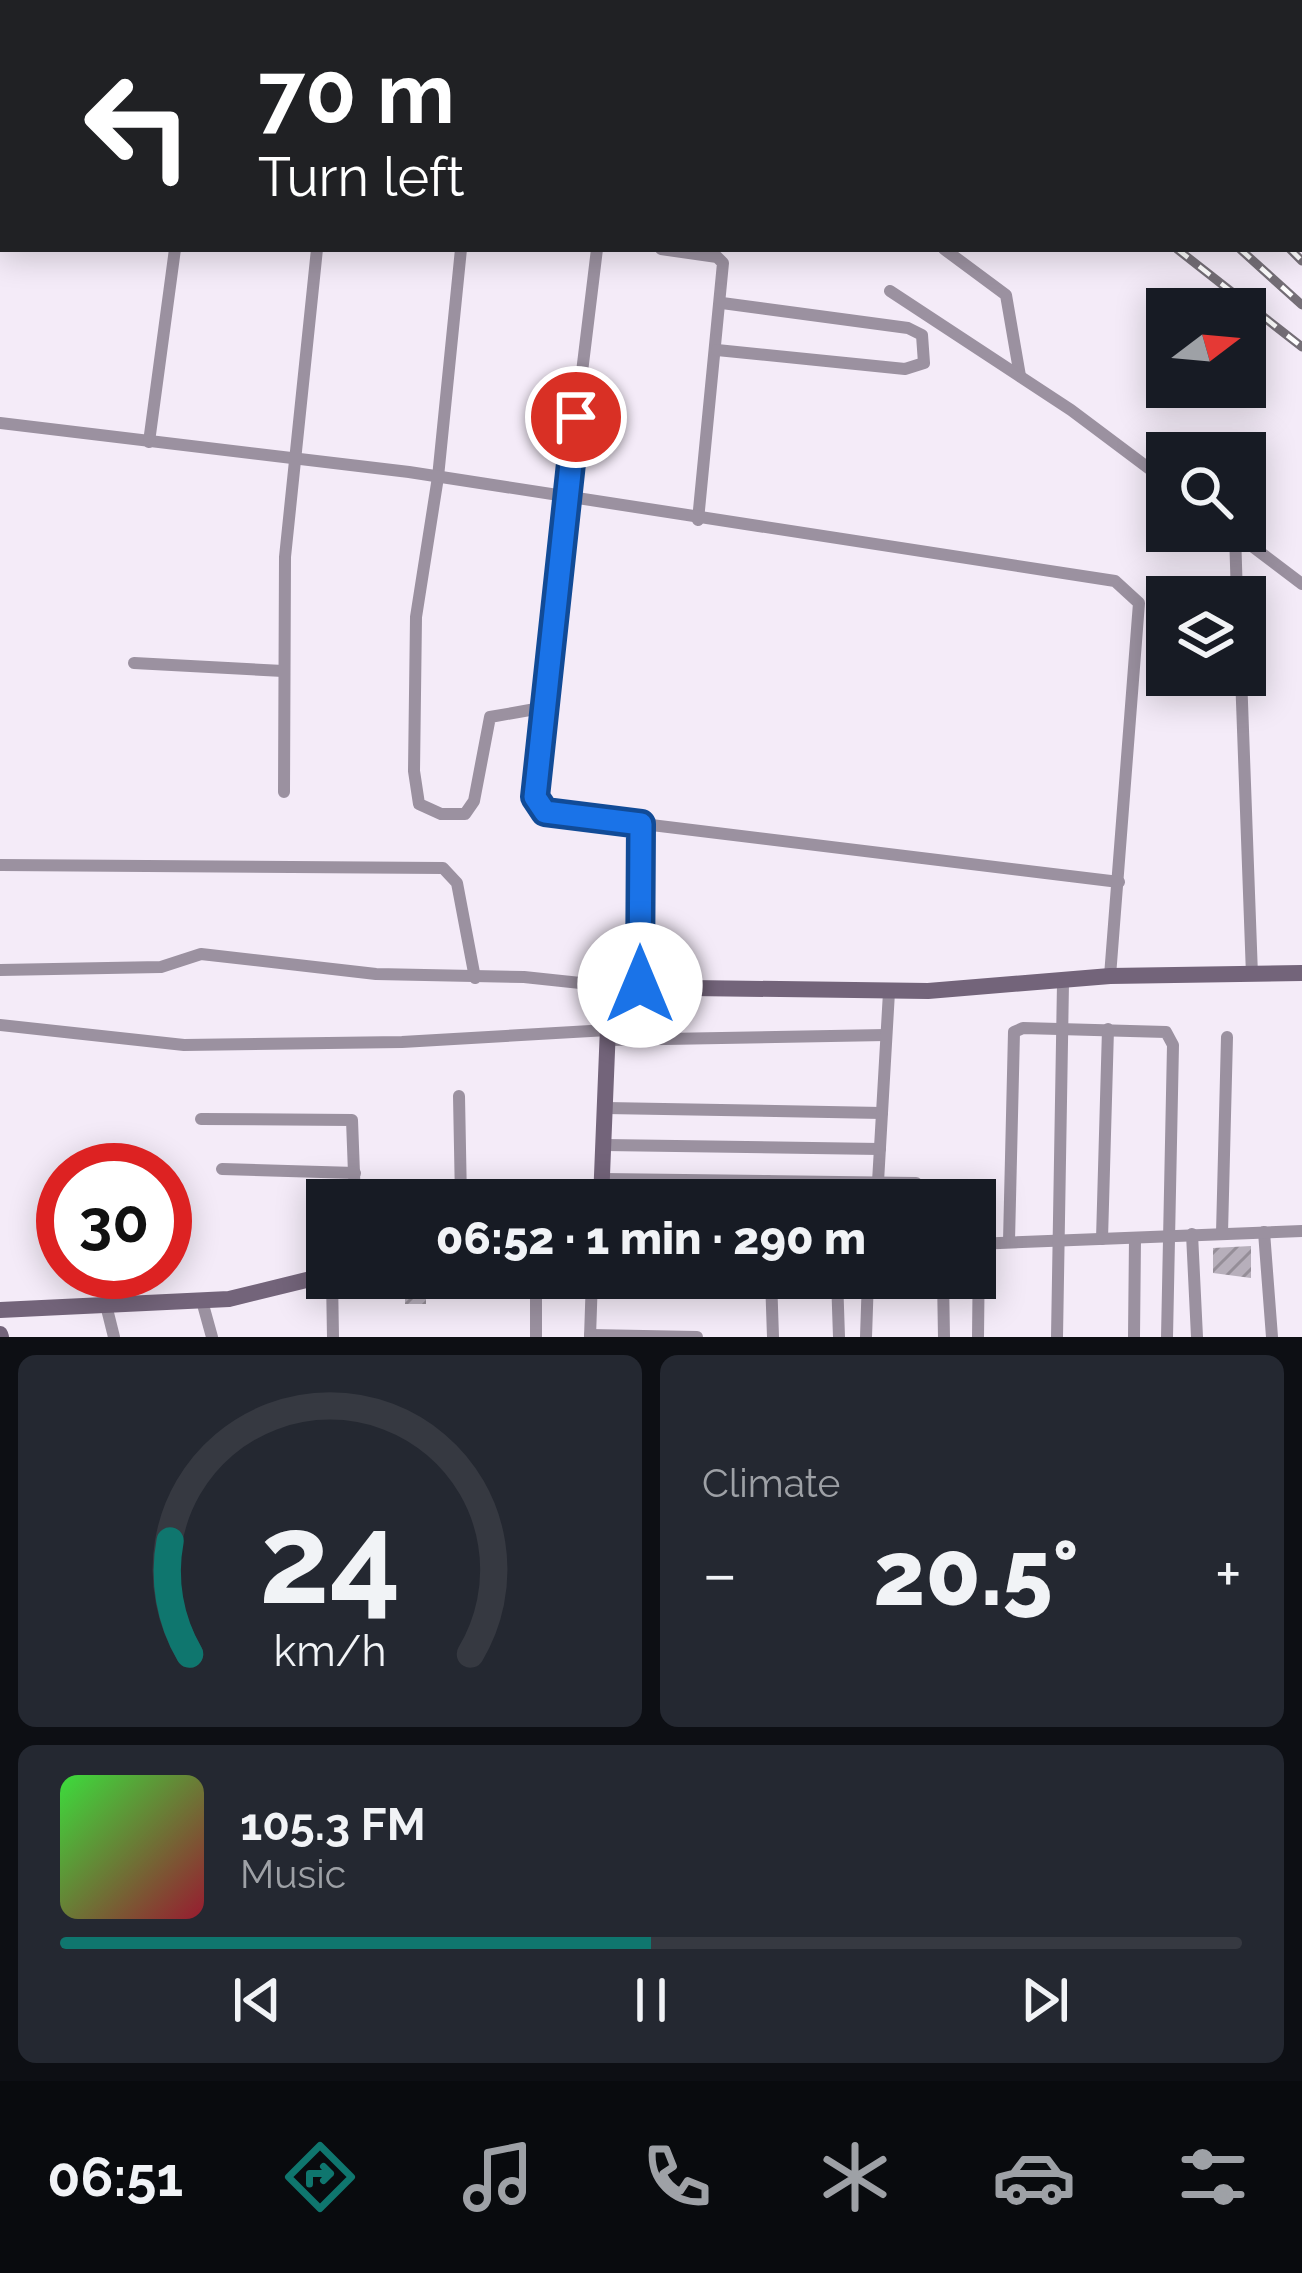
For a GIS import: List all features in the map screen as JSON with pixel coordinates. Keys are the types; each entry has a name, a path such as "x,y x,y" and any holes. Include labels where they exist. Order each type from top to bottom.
{"street":[{"path":"148,442 175,252"},
{"path":"284,792 283,671 294,460 317,252"},
{"path":"461,252 438,477 416,617 413,758 419,803 441,814 465,814 474,801 490,717 541,707"},
{"path":"597,252 541,707 537,804 545,812 1119,882"},
{"path":"682,252 717,257 724,273 698,520"},
{"path":"948,252 1006,295 1020,376"},
{"path":"890,291 1146,467"},
{"path":"717,350 905,369 924,363 926,351 922,335 908,328 722,303"},
{"path":"0,423 438,477 1114,581 1139,603 1110,976"},
{"path":"1260,552 1302,584"},
{"path":"134,663 283,671"},
{"path":"1241,696 1252,975"},
{"path":"640,985 641,824"},
{"path":"0,865 443,868 457,883 475,978"},
{"path":"0,970 161,967 201,954 252,964 618,987 889,992 1110,976 1302,973"},
{"path":"1057,1337 1064,982"},
{"path":"604,1179 609,1003 618,987"},
{"path":"878,1179 889,992"},
{"path":"0,1025 184,1045 608,1035 886,1036"},
{"path":"1009,1241 1012,1040 1023,1028 1161,1030 1171,1037 1167,1337"},
{"path":"1102,1239 1108,1029"},
{"path":"1222,1233 1227,1037"},
{"path":"459,1096 461,1179"},
{"path":"606,1108 882,1113"},
{"path":"201,1119 342,1116 355,1127 356,1179"},
{"path":"605,1145 880,1149"},
{"path":"222,1169 356,1173"},
{"path":"996,1242 1302,1231"},
{"path":"1264,1232 1272,1337"},
{"path":"1192,1234 1197,1337"},
{"path":"1134,1337 1135,1238"},
{"path":"0,1310 229,1300 306,1282"},
{"path":"330,1299 332,1337"},
{"path":"536,1299 536,1337"},
{"path":"591,1299 590,1336 697,1336"},
{"path":"772,1299 773,1337"},
{"path":"837,1299 838,1337"},
{"path":"866,1337 867,1299"},
{"path":"944,1299 944,1337"},
{"path":"978,1299 978,1337"},
{"path":"202,1301 212,1337"},
{"path":"106,1305 114,1337"}],"building":[{"path":"1251,1246 1251,1278 1213,1273 1213,1248"},
{"path":"405,1299 426,1299 426,1304 405,1304"}],"railway":[{"path":"1181,252 1302,347"},
{"path":"1243,252 1302,305"},
{"path":"1293,252 1302,261"}],"route":[{"path":"576,417 541,707 535,797 545,812 641,824 640,985"}]}
